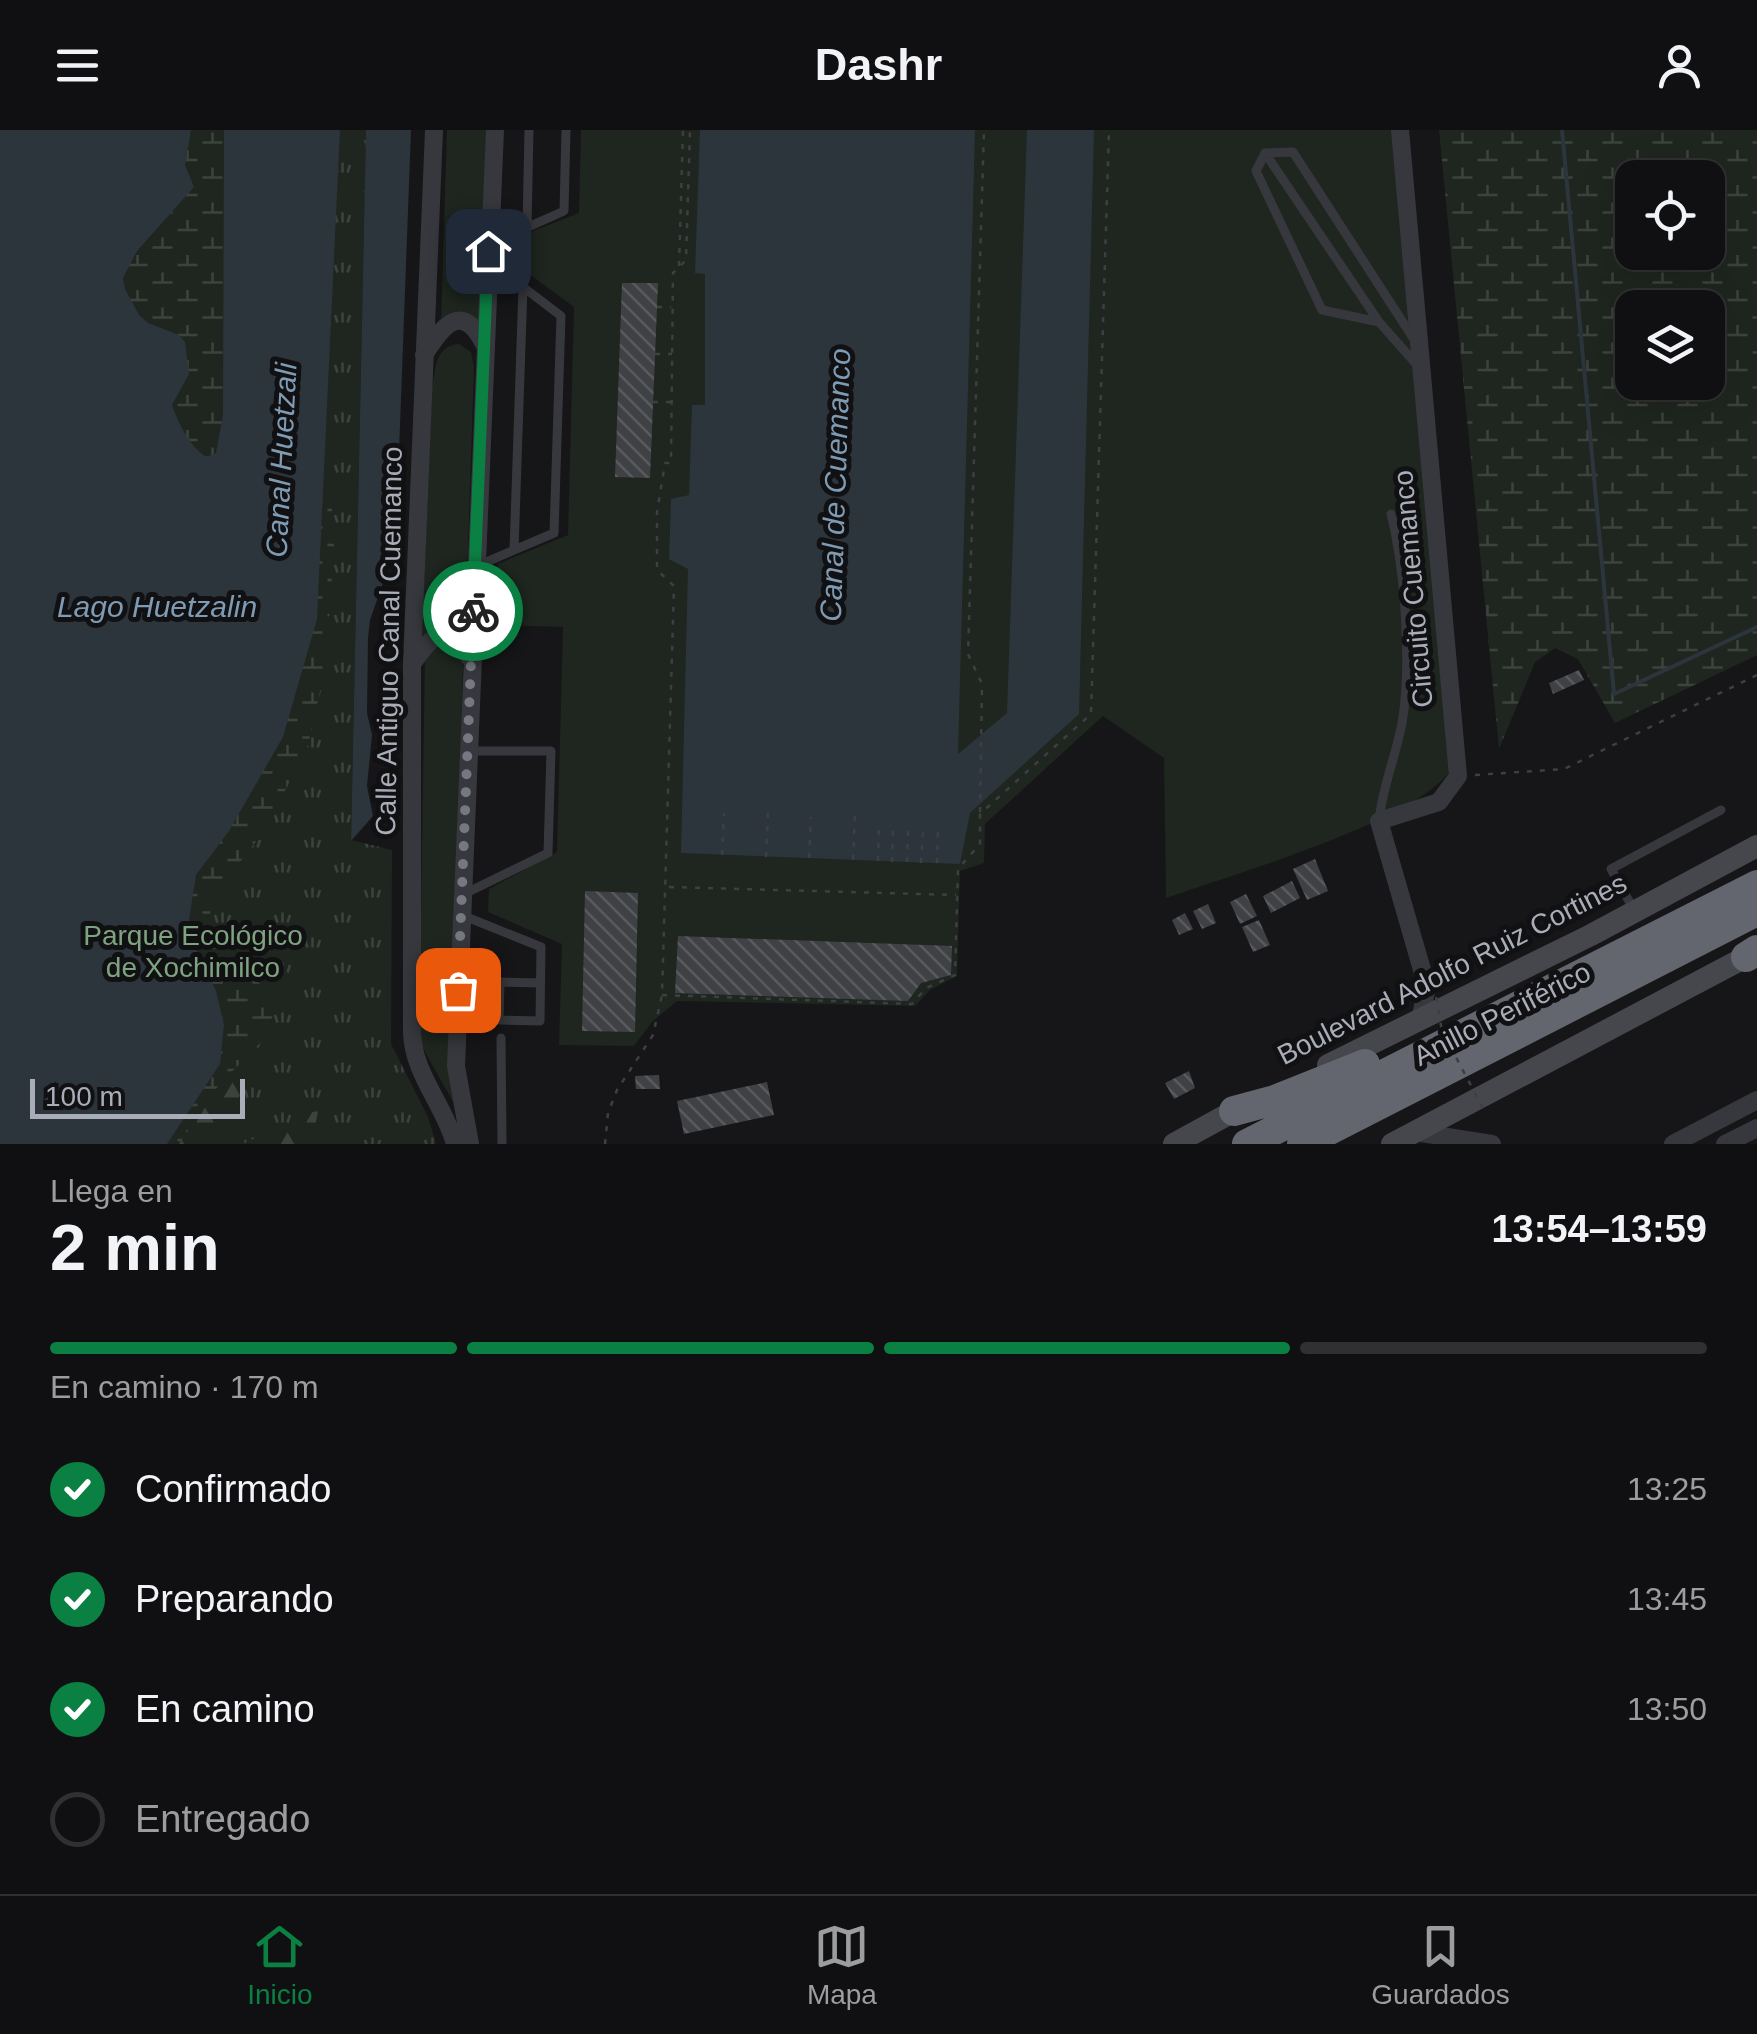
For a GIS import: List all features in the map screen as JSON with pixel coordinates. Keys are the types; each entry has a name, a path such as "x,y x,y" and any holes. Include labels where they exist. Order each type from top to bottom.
{"highway":[{"name":"Anillo Periférico","path":"1247,1144 1757,885"},
{"name":"Anillo Periférico","path":"1312,1139 1757,911"},
{"path":"1234,1111 1275,1100 1370,1062 1427,1051"}],"main road":[{"name":"Boulevard Adolfo Ruiz Cortines","path":"1174,1144 1420,1020 1439,995 1634,912 1757,846"},
{"path":"1392,1144 1754,953"}],"street":[{"name":"Calle Antiguo Canal Cuemanco","path":"434,130 412,664 412,1045 418,1068 446,1115 455,1144"},
{"path":"470,1144 456,1066 494,130"},
{"name":"Circuito Cuemanco","path":"1400,130 1458,776"},
{"path":"423,357 441,328 452,321 464,321 476,328 485,345"},
{"path":"412,664 428,641 451,633 462,640 471,662"},
{"path":"1439,995 1379,822 1439,802 1458,776"},
{"path":"1672,1144 1757,1100"},
{"path":"1725,1144 1757,1128"},
{"path":"1415,1132 1484,1143"}],"lane":[{"path":"527,226 529,130"},
{"path":"488,244 564,211 566,130"},
{"path":"1265,153 1293,152 1420,347"},
{"path":"1265,153 1256,171 1322,310 1379,322"},
{"path":"1265,153 1379,322 1422,370"},
{"path":"475,567 554,533 561,316 523,286 514,550"},
{"path":"1379,822 1403,702 1402,557 1392,514"},
{"path":"462,895 548,854 551,750 468,751"},
{"path":"1634,912 1611,869 1721,810"},
{"path":"462,915 540,947 540,983 540,1022 499,1020 500,982 540,983"},
{"path":"501,1038 502,1144"}],"path":[{"path":"679,268 683,130"},
{"path":"606,1144 608,1114 617,1090 653,1035 662,995 674,586 657,570 657,532 665,463 671,463 671,307 674,274 686,260 690,130"},
{"path":"662,995 912,1004 926,988 955,975 958,869 980,844 982,684 968,654 984,130"},
{"path":"980,814 1091,714 1110,130"},
{"path":"658,306 671,307"},
{"path":"656,354 670,354"},
{"path":"654,402 669,402"},
{"path":"1458,776 1564,769 1757,675"},
{"path":"766,857 768,812"},
{"path":"722,855 724,813"},
{"path":"853,860 854,814"},
{"path":"809,858 810,817"},
{"path":"878,861 880,830"},
{"path":"907,862 908,830"},
{"path":"892,862 893,831"},
{"path":"922,863 923,831"},
{"path":"937,864 938,832"},
{"path":"668,888 957,895"},
{"path":"1439,995 1442,1031 1484,1110"}],"green space":[{"name":"Lago Huetzalin","path":"0,130 366,130 351,840 392,850 391,1044 428,1117 436,1144 0,1144"},
{"path":"30,130 238,130 239,465 9,741"},
{"path":"447,130 487,130 482,327 441,323"},
{"path":"581,130 1398,130 1450,771 1430,790 1361,828 1166,898 1164,758 1103,716 985,824 984,863 960,871 957,976 930,990 915,1006 677,1001 652,1022 634,1046 559,1045 562,944 488,912 489,889 557,852 563,627 496,625 498,564 568,535 574,307 507,258 508,241 579,213"},
{"path":"1439,130 1757,130 1757,655 1615,723 1578,659 1555,648 1535,662 1499,749"},
{"path":"459,344 471,352 474,367 465,638 422,640 432,388 441,354"},
{"name":"Parque Ecológico de Xochimilco","path":"331,491 334,546 326,665 306,753 258,839 210,900 211,928 262,986 273,1015 261,1042 218,1086 179,1144 22,1144 307,506"},
{"path":"447,638 463,657 453,1059 458,1111 419,1041 425,653"},
{"path":"229,1064 243,1086 222,1144 167,1144"},
{"path":"318,1111 315,1127 330,1144 245,1144 248,1139 280,1140 293,1116"}],"water":[{"name":"Lago Huetzalin","path":"0,130 191,130 185,165 194,187 137,251 123,278 139,315 185,342 189,374 172,405 185,434 206,457 216,453 223,415 224,130 340,130 317,619 283,737 229,831 196,875 189,920 196,949 216,991 224,1025 220,1064 167,1144 0,1144"},
{"path":"366,130 411,130 398,479 385,577 368,638 367,713 372,735 367,786 373,816 351,841"},
{"name":"Canal de Cuemanco","path":"700,130 975,130 958,754 1007,713 1027,130 1094,130 1079,714 970,813 960,864 681,853 688,569 669,559 671,499 689,495 692,405 705,405 705,274 695,273"}],"building":[{"path":"622,283 658,283 650,478 615,477"},
{"path":"1579,670 1584,680 1553,694 1549,683"},
{"path":"1315,859 1328,891 1307,900 1293,869"},
{"path":"1292,881 1300,898 1271,913 1263,896"},
{"path":"585,891 638,893 635,1032 582,1031"},
{"path":"1246,894 1257,916 1240,924 1230,902"},
{"path":"1208,904 1216,923 1202,929 1193,911"},
{"path":"1185,913 1193,929 1179,935 1172,920"},
{"path":"1259,920 1270,945 1253,952 1242,927"},
{"path":"678,936 952,946 951,975 921,983 908,1001 675,993"},
{"path":"1189,1071 1195,1088 1174,1099 1165,1083"},
{"path":"659,1075 660,1089 636,1089 635,1076"},
{"path":"767,1082 774,1115 684,1134 677,1101"}],"waterway":[{"path":"1562,130 1614,694 1757,627"}],"way so far":[{"path":"458,990 473,611"}],"route":[{"path":"473,611 488,251"}],"water label":[{"name":"Canal Huetzali","path":"281,460"}]}
